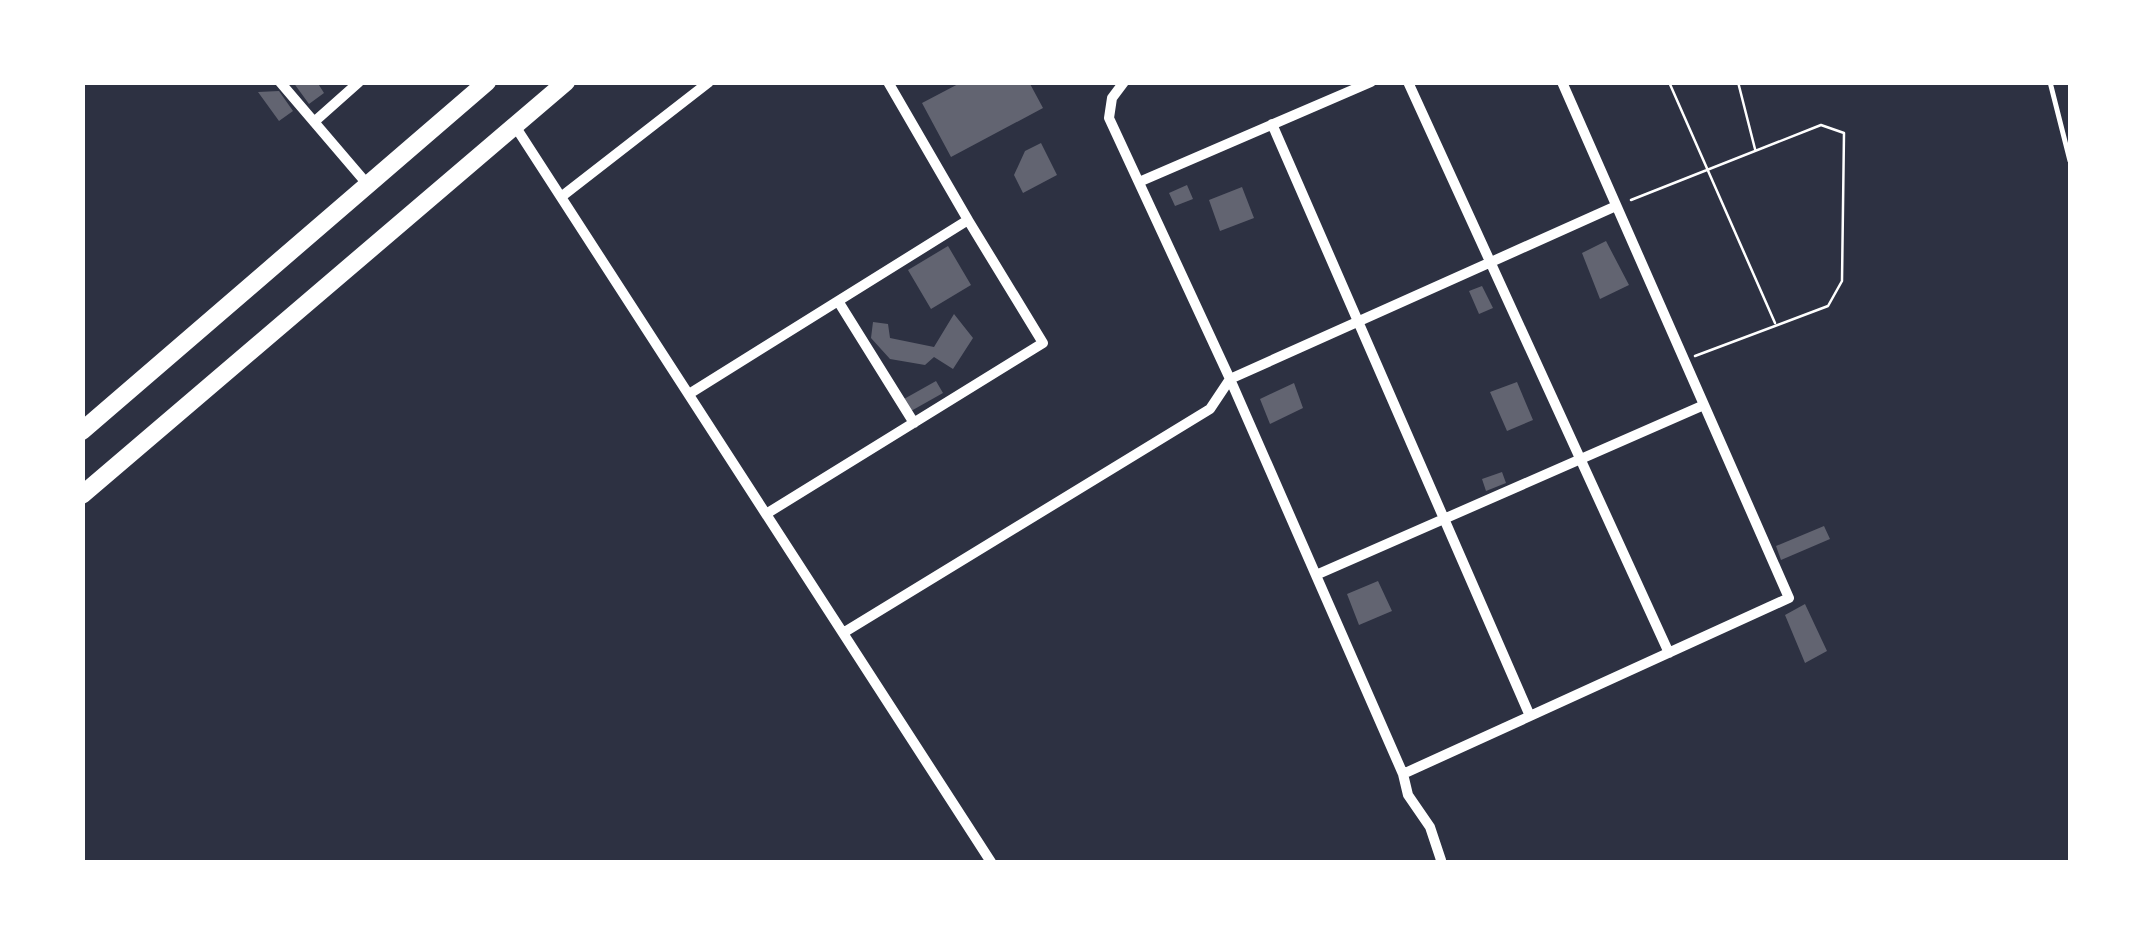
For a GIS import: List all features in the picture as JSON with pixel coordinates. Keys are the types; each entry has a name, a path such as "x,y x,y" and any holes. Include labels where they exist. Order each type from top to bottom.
{"highway":[{"path":"82,430 487,82"},
{"path":"82,495 566,82"}],"street":[{"path":"280,82 368,185"},
{"path":"314,122 360,82"},
{"path":"561,197 709,82"},
{"path":"766,514 1043,343 888,82"},
{"path":"1124,82 1112,98 1109,118 1230,379 1408,795 1430,828 1440,862"},
{"path":"1138,182 1371,82"},
{"path":"1408,82 1669,652"},
{"path":"1402,774 1789,598 1562,82"},
{"path":"1272,124 1530,716"},
{"path":"515,126 990,862"},
{"path":"843,634 1210,409 1230,379 1616,206"},
{"path":"689,394 968,220"},
{"path":"838,300 914,422"},
{"path":"1316,575 1704,405"}],"lane":[{"path":"2050,82 2070,161"}],"path":[{"path":"1668,82 1776,326"},
{"path":"1738,82 1755,151"},
{"path":"1616,206 1821,125 1844,134 1842,282 1828,306 1684,360"}],"building":[{"path":"293,82 317,82 324,93 309,104"},
{"path":"962,82 1029,82 1043,108 951,157 922,103"},
{"path":"279,91 293,111 279,121 258,92"},
{"path":"1041,143 1057,175 1023,193 1014,175 1025,151"},
{"path":"1187,185 1193,199 1175,206 1169,193"},
{"path":"1242,187 1254,218 1220,231 1209,200"},
{"path":"1606,241 1629,285 1600,299 1582,253"},
{"path":"948,246 971,285 931,309 908,270"},
{"path":"1482,286 1493,308 1479,314 1469,291"},
{"path":"954,314 973,338 953,369 934,357 925,365 890,359 871,338 873,322 888,324 890,338 934,347"},
{"path":"936,381 943,393 911,411 904,399"},
{"path":"1517,382 1533,420 1507,431 1490,392"},
{"path":"1294,383 1303,408 1270,424 1260,399"},
{"path":"1502,472 1506,483 1486,491 1482,479"},
{"path":"1824,526 1830,539 1781,560 1776,546"},
{"path":"1378,581 1392,611 1359,625 1347,594"},
{"path":"1805,604 1827,651 1805,663 1785,615"}]}
